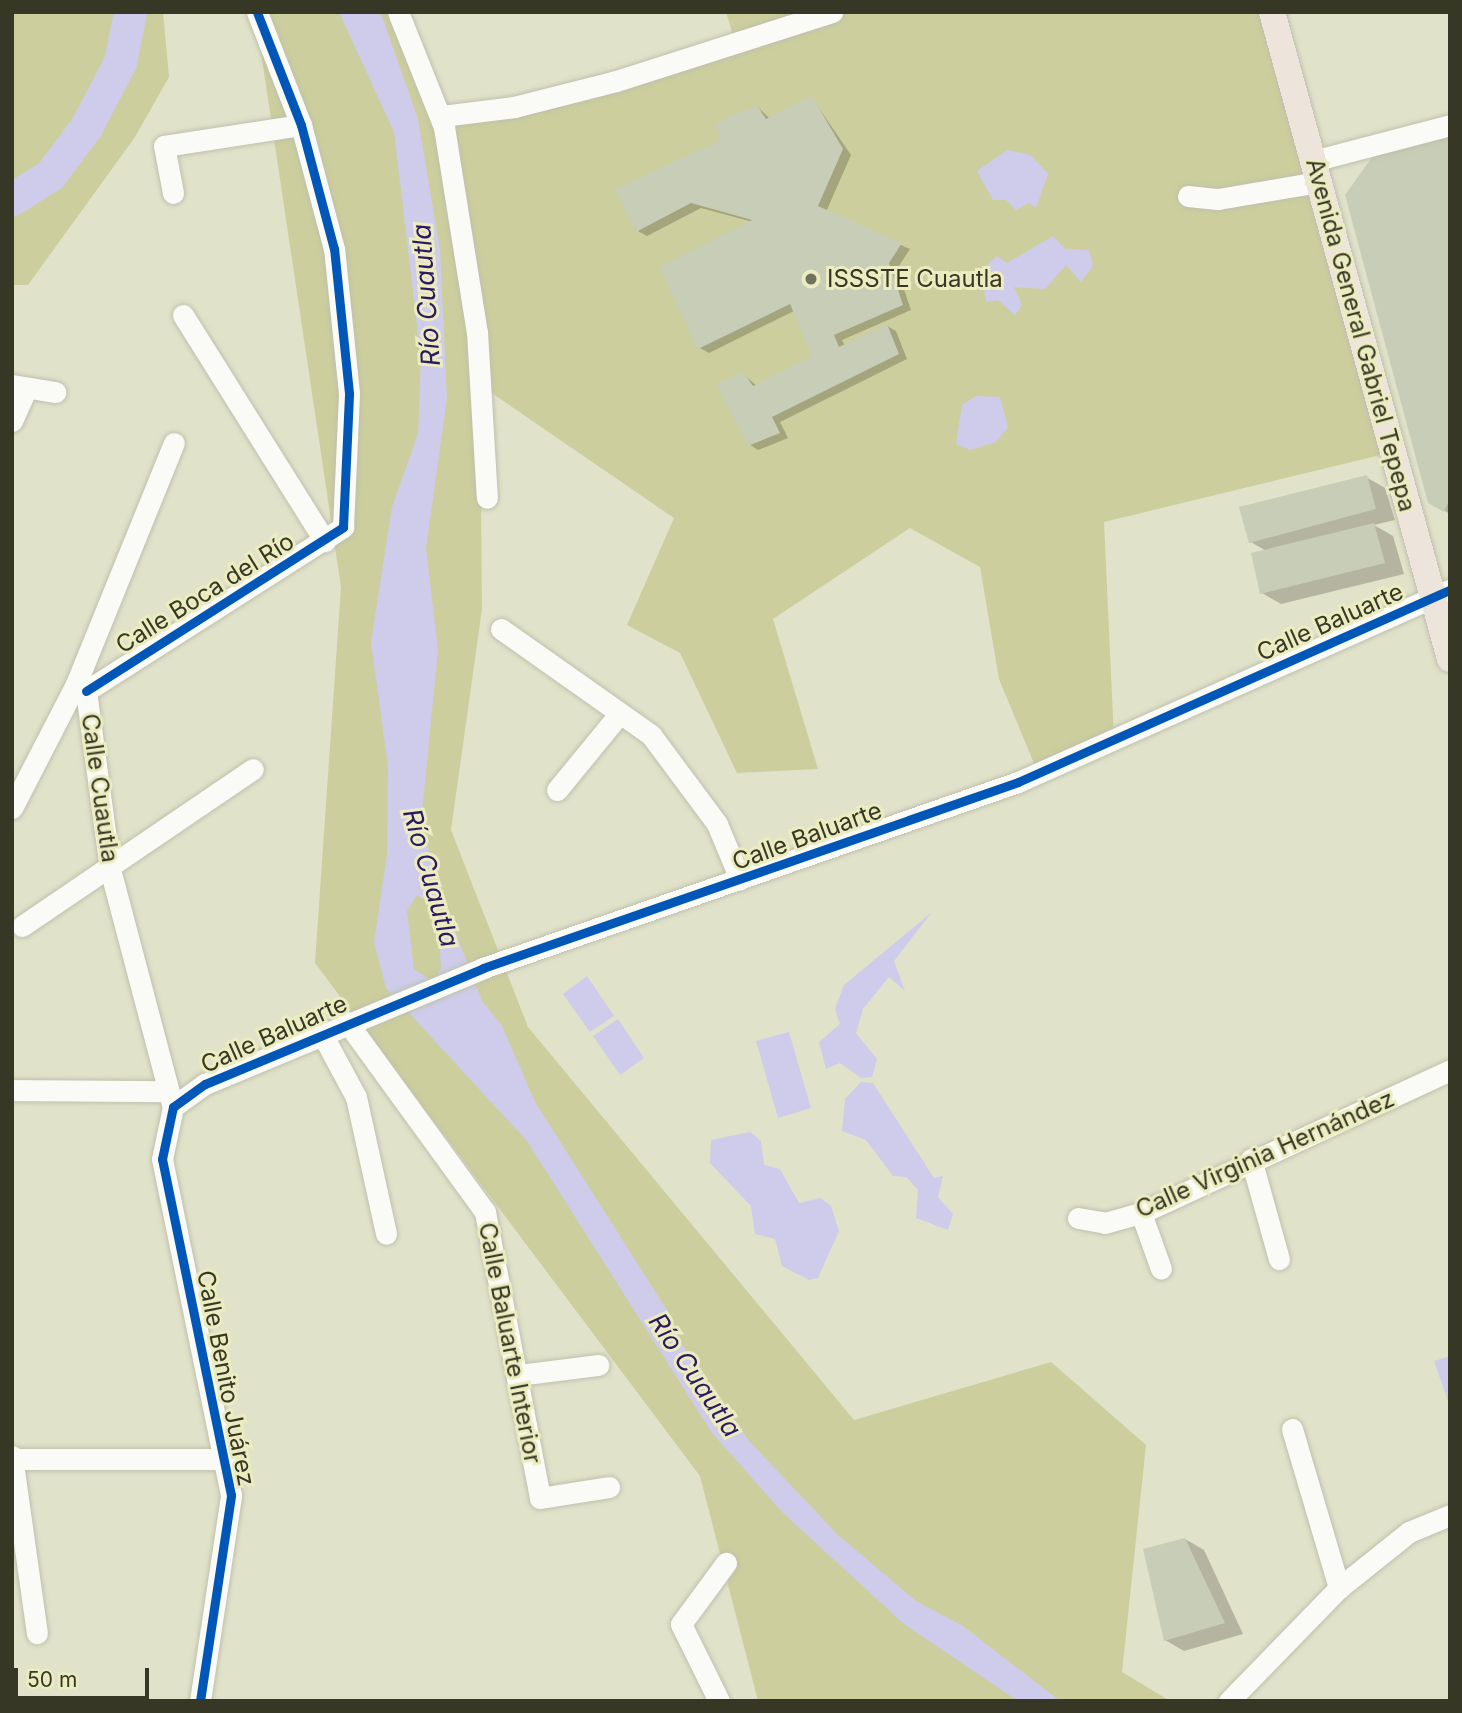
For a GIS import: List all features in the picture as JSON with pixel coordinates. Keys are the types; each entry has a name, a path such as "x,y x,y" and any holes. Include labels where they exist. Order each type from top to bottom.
{"main road":[{"name":"Avenida General Gabriel Tepepa","path":"1272,12 1316,172 1442,593 1450,659"}],"street":[{"path":"173,193 164,146 301,125 257,12"},
{"path":"398,12 442,116 477,332 487,498"},
{"path":"442,116 514,107 616,81 832,12"},
{"name":"Calle Boca del Río","path":"81,688 343,527 349,393 334,249 301,125"},
{"path":"1188,196 1218,199 1316,172 1450,125"},
{"path":"183,315 324,541"},
{"path":"12,421 19,387 55,392"},
{"name":"Calle Cuautla","path":"169,1099 110,869 81,688 174,443"},
{"name":"Calle Baluarte","path":"169,1099 321,1032 483,968 1018,782 1442,593"},
{"name":"Calle Baluarte","path":"500,629 620,713 682,770 740,879"},
{"path":"12,808 81,688"},
{"path":"557,789 620,713"},
{"path":"23,926 253,769"},
{"name":"Calle Baluarte Interior","path":"347,1022 485,1212 540,1498 608,1487"},
{"path":"321,1032 356,1097 386,1234"},
{"name":"Calle Virginia Hernández","path":"1078,1218 1105,1223 1141,1213 1251,1159 1450,1070"},
{"path":"12,1090 169,1099"},
{"name":"Calle Benito Juárez","path":"169,1099 162,1159 231,1495 200,1701"},
{"path":"1251,1159 1279,1259"},
{"path":"1141,1213 1161,1269"},
{"path":"518,1375 598,1365"},
{"path":"1292,1429 1339,1588"},
{"path":"37,1633 12,1458 225,1459"},
{"path":"1229,1701 1339,1588 1409,1532 1450,1515"},
{"path":"719,1701 681,1624 726,1563"}],"green space":[{"path":"12,12 163,12 169,77 135,137 28,285 12,285"},
{"path":"255,12 398,12 444,127 735,41 726,12 1276,12 1393,452 1104,522 1114,739 1038,773 999,679 980,567 910,528 773,619 818,769 737,773 680,653 627,625 674,518 480,385 482,609 451,830 528,1027 854,1420 1051,1362 1146,1445 1122,1672 1170,1701 758,1701 700,1476 315,963 341,587"}],"water":[{"name":"Río Cuautla","path":"339,12 379,12 383,19 418,119 440,250 447,398 426,548 438,650 421,822 437,884 482,1001 502,1026 535,1102 672,1318 680,1342 749,1441 838,1535 916,1601 963,1626 1060,1701 1018,1701 904,1624 783,1513 712,1433 527,1141 386,988 374,942 387,855 388,766 371,642 392,507 418,434 421,358 394,132","holes":["417,895 428,902 439,936 441,968 434,982 414,969 407,911"]},
{"path":"1007,150 1031,155 1048,174 1036,208 1029,203 1016,210 1006,200 993,200 977,171"},
{"path":"1053,236 1065,249 1089,250 1093,266 1081,282 1066,265 1045,289 1014,287 1022,305 1015,315 998,300 986,302 984,290 996,284 987,265 997,256 1007,263"},
{"path":"976,396 1000,397 1008,427 996,442 970,450 956,444 962,405"},
{"path":"932,912 894,961 905,991 889,977 863,1009 856,1033 877,1059 872,1077 861,1078 840,1063 826,1069 819,1042 840,1024 835,1009 844,985"},
{"path":"587,976 614,1016 590,1032 563,994"},
{"path":"618,1019 644,1058 620,1075 593,1036"},
{"path":"789,1032 811,1108 778,1118 756,1041"},
{"path":"861,1082 873,1083 934,1178 943,1176 938,1197 953,1214 948,1230 916,1218 918,1190 906,1177 893,1176 866,1140 842,1131 845,1099"},
{"path":"750,1132 761,1141 764,1165 780,1169 799,1203 821,1198 831,1206 839,1231 818,1278 809,1280 782,1266 775,1239 755,1234 751,1206 710,1163 711,1140"},
{"path":"1450,1356 1450,1407 1434,1361"}],"building":[{"path":"812,96 843,149 818,206 902,243 889,263 903,305 834,335 839,347 887,324 899,354 772,417 780,433 748,446 716,384 743,372 753,386 812,356 790,304 698,349 659,267 752,220 691,203 636,232 615,189 721,140 715,124 757,105 766,119"},
{"path":"1450,135 1450,498 1444,512 1428,503 1345,195 1375,153"},
{"path":"1367,475 1376,509 1249,543 1239,507"},
{"path":"1374,523 1385,563 1260,594 1251,553"},
{"path":"1185,1538 1225,1623 1164,1641 1143,1549"}],"waterway":[{"path":"12,199 50,175 86,127 120,62 130,12"}],"cycle path":[{"path":"86,691 343,527 349,393 334,249 301,125 257,12"},
{"path":"200,1701 231,1495 162,1159 173,1107 205,1084 483,968 1018,782 1450,590"}],"place":[{"name":"ISSSTE Cuautla","path":"811,279"}]}
